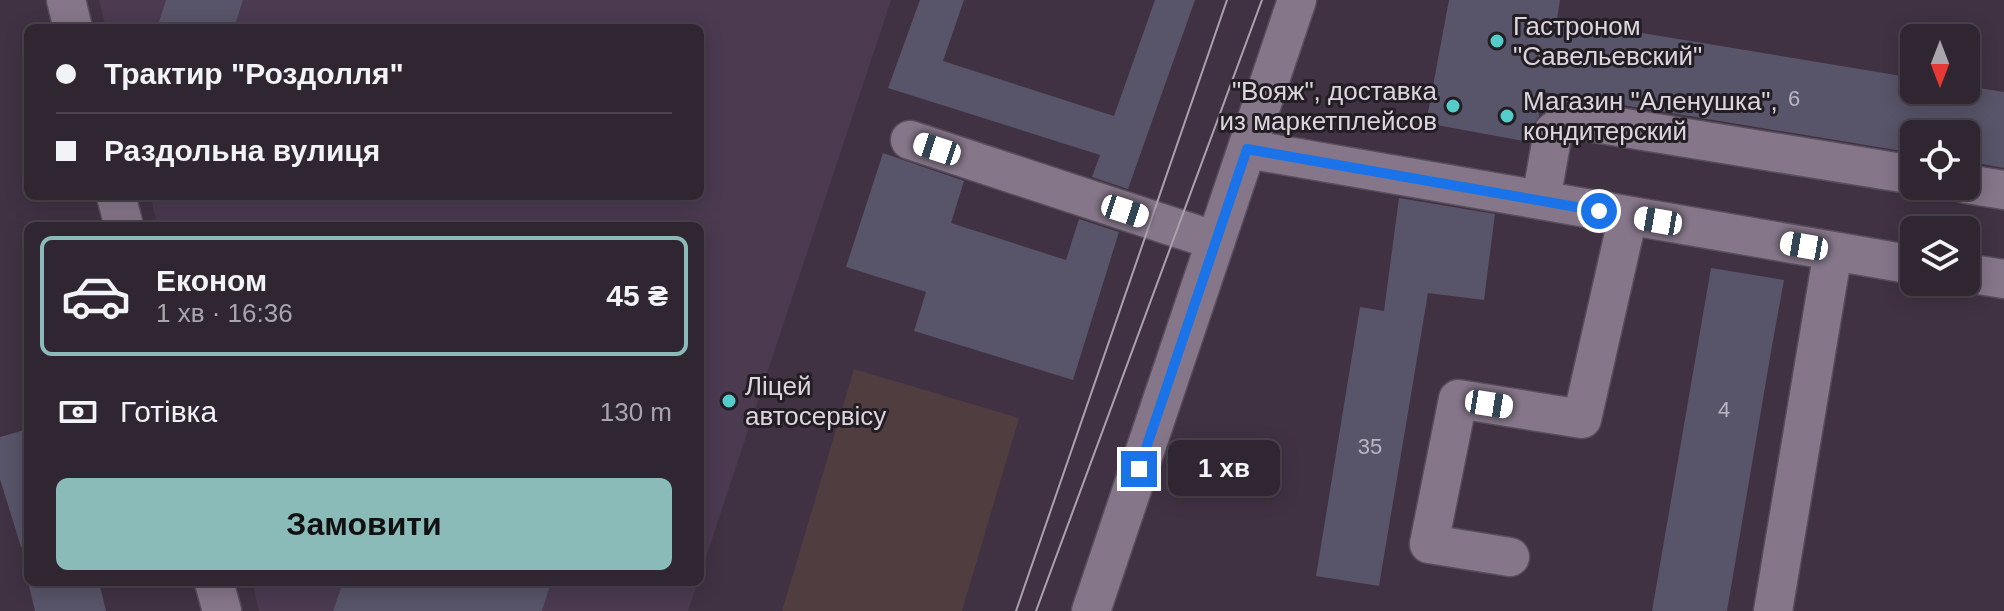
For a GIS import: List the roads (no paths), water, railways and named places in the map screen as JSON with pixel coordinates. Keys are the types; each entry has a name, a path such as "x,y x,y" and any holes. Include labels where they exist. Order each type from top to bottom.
{"street":[{"path":"66,0 72,24"},
{"path":"1091,611 1297,0"},
{"path":"1541,200 1553,132 1570,119 1900,173"},
{"path":"910,140 1216,241"},
{"path":"1247,149 1900,263"},
{"path":"1980,186 2004,190"},
{"path":"117,200 123,222"},
{"path":"1510,557 1429,544 1458,399 1582,419 1628,216"},
{"path":"1773,611 1833,251"},
{"path":"1980,275 2004,279"},
{"path":"215,586 222,611"}],"tram line":[{"path":"1016,611 1227,0"},
{"path":"1036,611 1262,0"}],"place":[{"name":"Гастроном \"Савельевский\"","path":"1497,41"},
{"name":"\"Вояж\", доставка из маркетплейсов","path":"1453,106"},
{"name":"Магазин \"Аленушка\", кондитерский","path":"1507,116"},
{"name":"Ліцей автосервісу","path":"729,401"}]}
